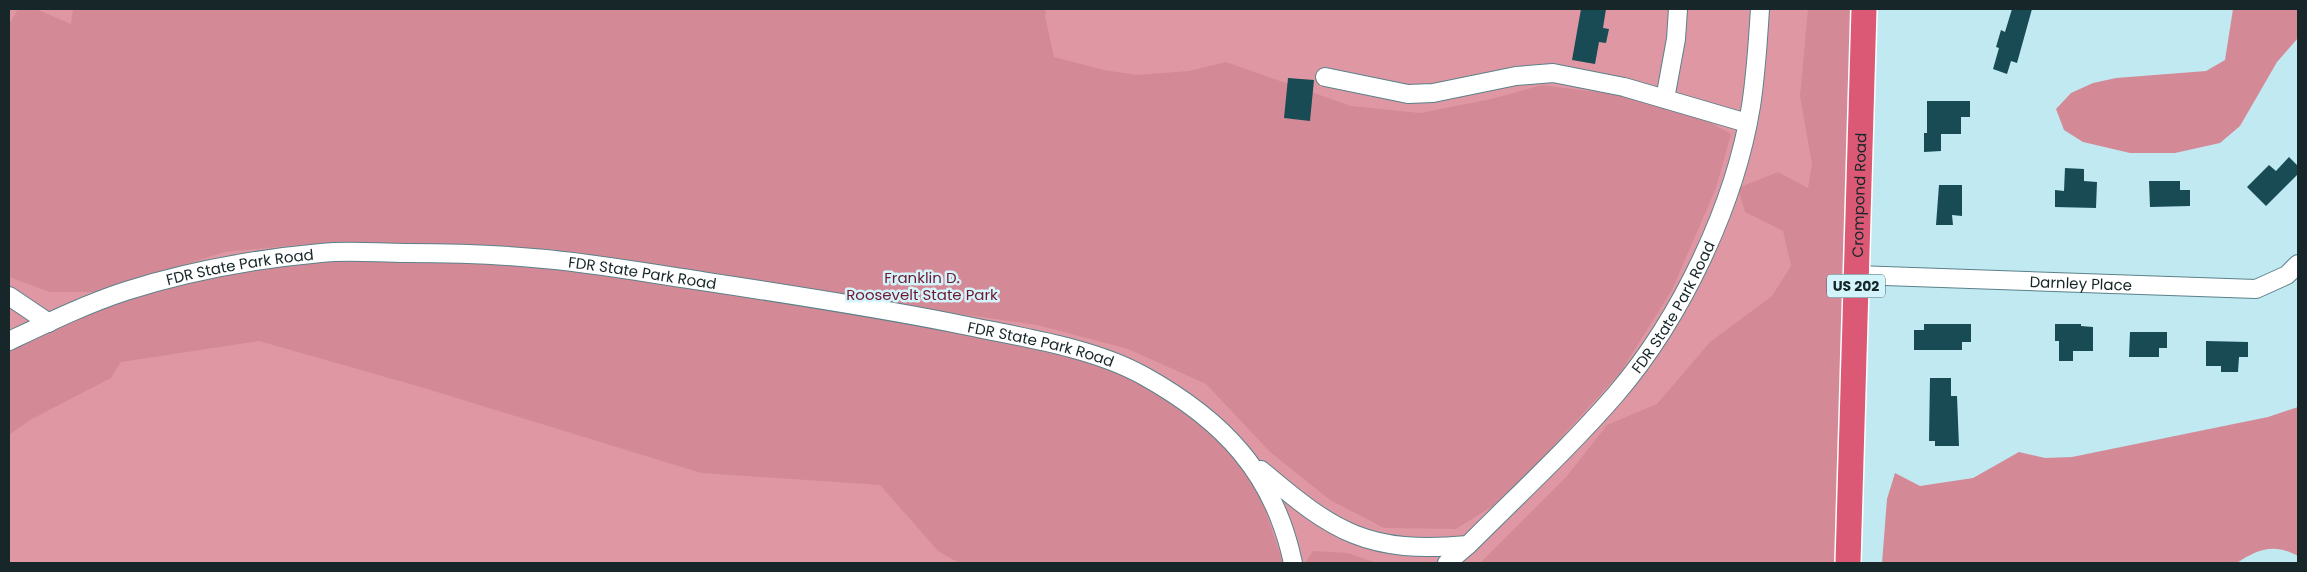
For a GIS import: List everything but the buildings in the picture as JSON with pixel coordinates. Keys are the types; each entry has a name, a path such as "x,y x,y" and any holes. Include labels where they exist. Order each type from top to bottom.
{"highway":[{"name":"Crompond Road","path":"1848,563 1864,9"}],"street":[{"path":"1665,99 1676,39 1678,9"},
{"name":"FDR State Park Road","path":"1447,563 1577,436 1617,393 1641,362 1668,320 1706,248 1729,189 1747,123 1758,48 1760,9"},
{"path":"1325,77 1408,94 1433,94 1516,76 1553,73 1624,87 1747,123"},
{"name":"FDR State Park Road","path":"9,341 132,290 174,278 266,258 326,252 462,254 573,262 889,310 1036,340 1112,361 1141,374 1173,393 1210,422 1249,460 1296,500 1349,534 1399,546 1431,548 1468,544"},
{"name":"Darnley Place","path":"1856,275 2256,290 2287,275 2298,264"},
{"path":"9,296 49,323"},
{"name":"FDR State Park Road","path":"1249,460 1265,483 1276,506 1288,539 1293,563"}],"green space":[{"name":"Franklin D. Roosevelt State Park","path":"9,9 1844,9 1825,563 9,563"},
{"path":"18,9 36,9 71,24 73,9 1046,9 1045,16 1054,57 1104,70 1137,75 1189,71 1226,62 1351,106 1420,113 1491,99 1542,85 1619,95 1690,111 1731,134 1716,188 1672,290 1620,373 1507,497 1456,529 1384,528 1330,500 1270,452 1206,384 1128,349 1037,325 897,305 421,246 308,244 225,252 98,292 50,292 9,277 9,24"},
{"path":"1808,9 1853,9 1835,563 1480,563 1566,477 1607,425 1657,404 1710,342 1772,296 1791,266 1783,231 1745,212 1738,188 1778,172 1808,188 1812,164 1800,96"},
{"path":"2233,9 2298,9 2298,38 2277,62 2240,126 2220,143 2175,153 2130,153 2083,142 2064,130 2056,109 2071,93 2093,83 2116,78 2206,71 2225,60"},
{"path":"340,259 517,262 605,273 913,323 1076,359 1140,381 1189,412 1251,468 1283,563 959,563 938,551 880,485 701,473 424,388 259,341 121,362 111,378 30,420 9,435 9,351 111,305 169,285 242,270"},
{"path":"2298,407 2298,556 2281,550 2266,549 2252,554 2237,563 1882,563 1887,499 1895,473 1920,486 1973,478 2019,452 2045,458 2072,457 2268,417"},
{"path":"1313,551 1348,553 1377,563 1305,563"}]}
